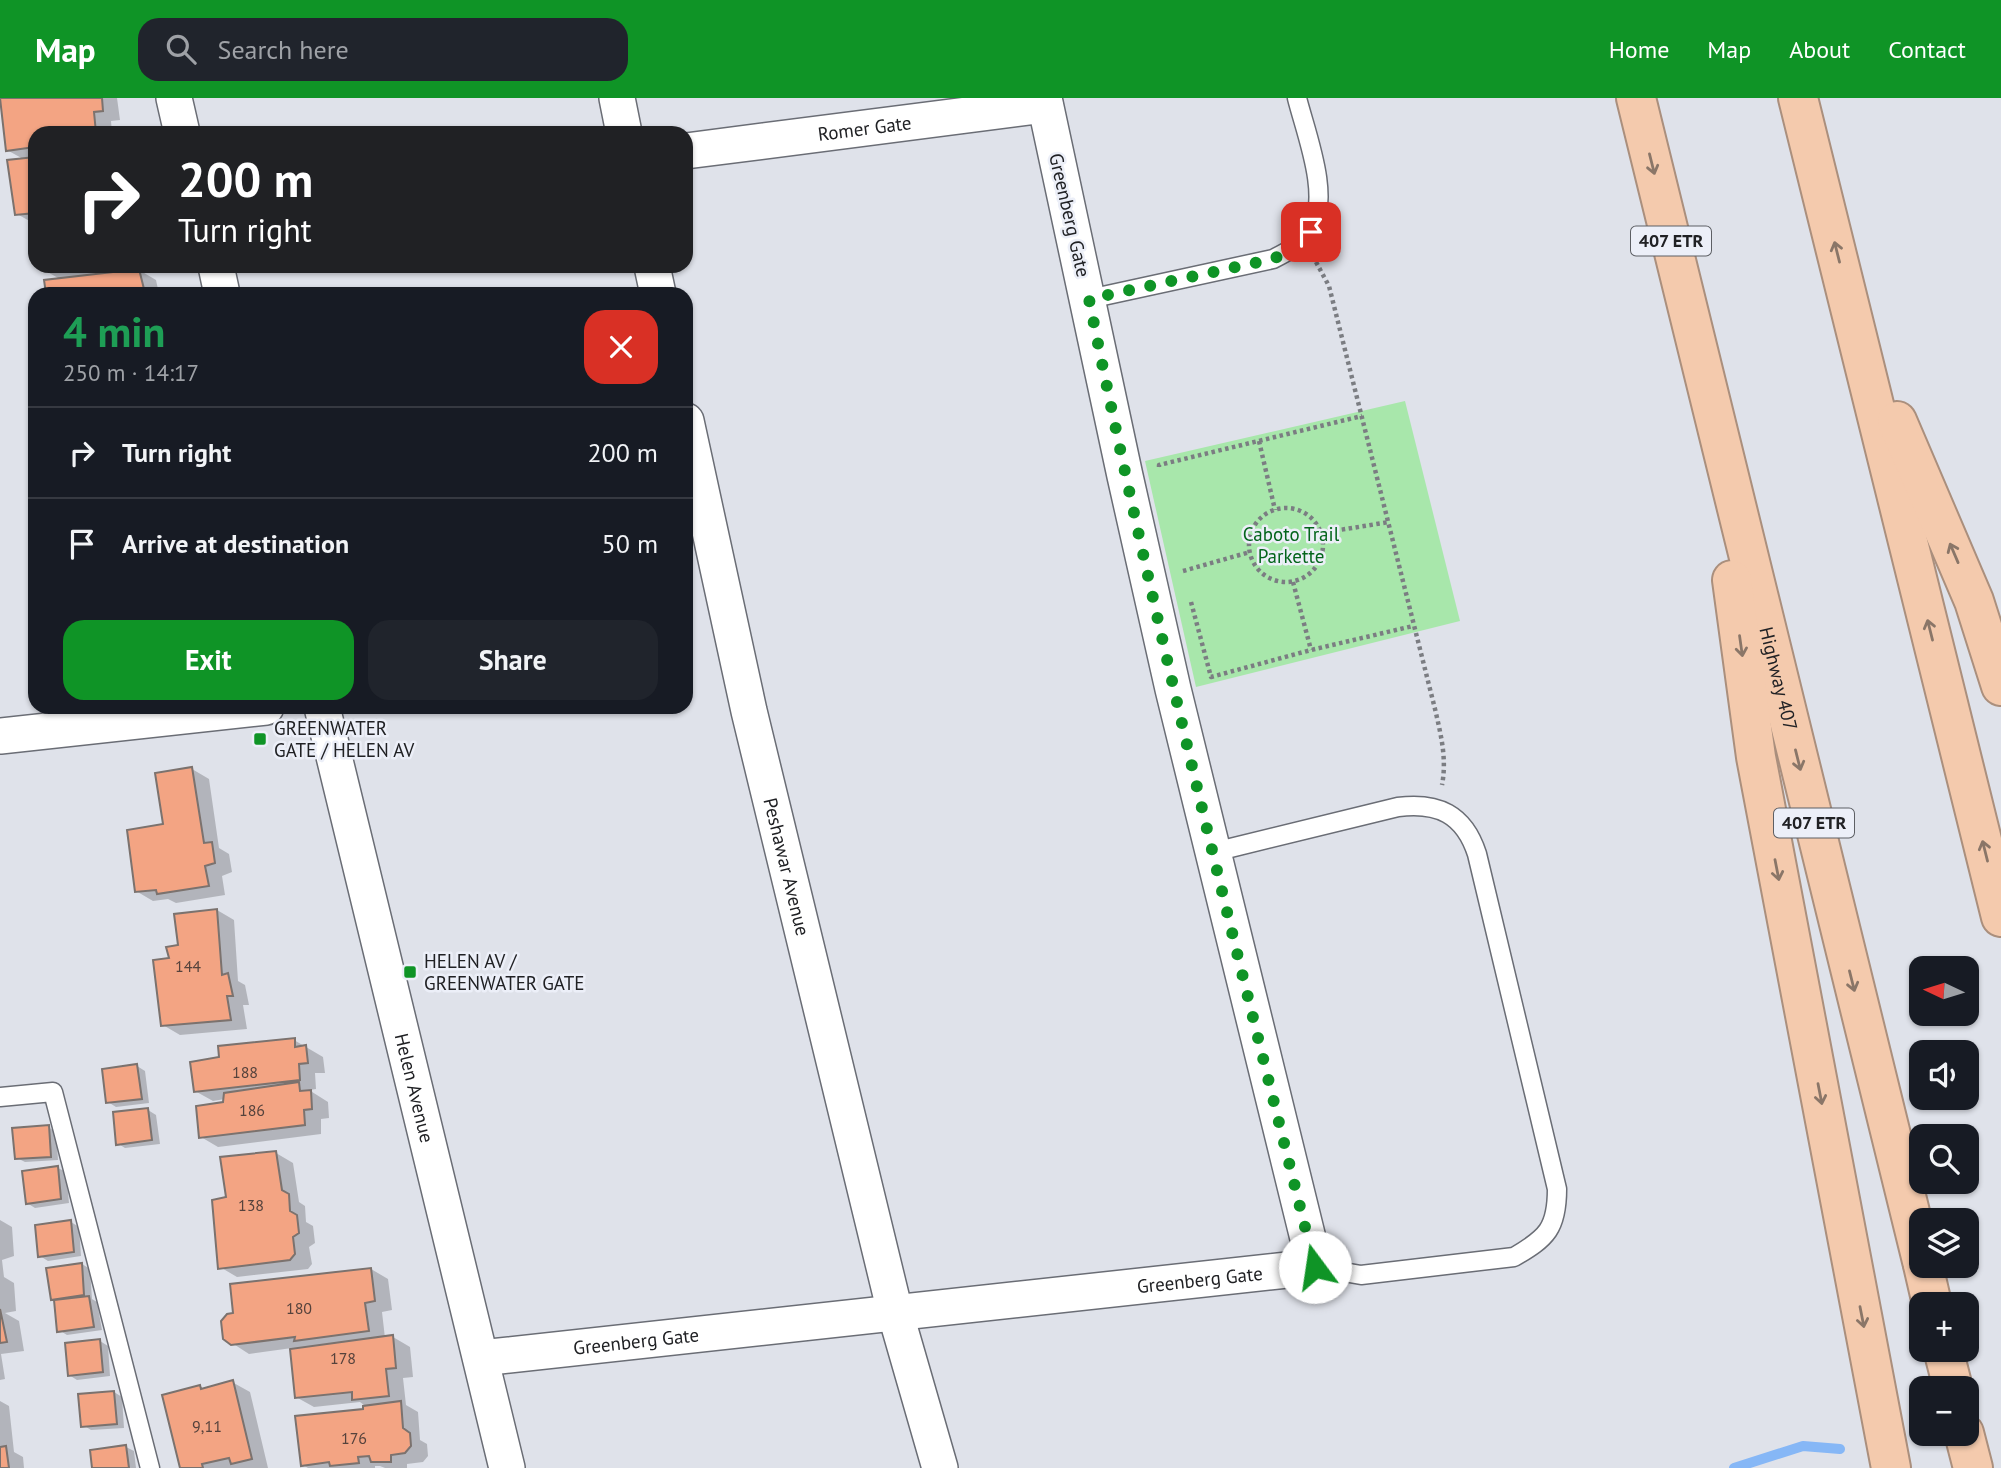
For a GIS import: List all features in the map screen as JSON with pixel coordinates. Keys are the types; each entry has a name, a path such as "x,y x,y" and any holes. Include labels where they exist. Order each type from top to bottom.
{"highway":[{"name":"Highway 407","path":"1636,98 1909,1210"},
{"path":"1798,98 2001,917"},
{"path":"1853,318 1975,601 2001,687"},
{"path":"1706,384 1756,757 1891,1468"},
{"path":"1967,1446 1973,1468"}],"street":[{"path":"174,98 181,126"},
{"path":"617,98 623,126"},
{"name":"Greenberg Gate","path":"481,1358 1315,1267 1128,490 1089,299 1044,101"},
{"name":"Romer Gate","path":"693,150 1044,101"},
{"name":"Peshawar Avenue","path":"693,453 752,724 895,1311 940,1468"},
{"path":"0,736 202,714"},
{"name":"Helen Avenue","path":"324,714 507,1468"}],"lane":[{"path":"1089,299 1273,259 1293,249 1311,232 1319,212 1318,184 1297,98"},
{"path":"1214,852 1419,804 1448,813 1472,838 1477,853 1557,1189 1557,1212 1548,1232 1531,1248 1514,1257 1361,1275 1315,1267"},
{"path":"0,1097 53,1092 150,1468"}],"path":[{"path":"1312,256 1329,286 1443,745 1445,768 1441,793"},
{"path":"1159,465 1362,416"},
{"path":"1259,441 1275,510"},
{"path":"1275,510 1297,510 1316,523 1321,533 1321,558 1315,569 1305,578 1293,582 1270,579 1253,563 1250,552 1252,531 1265,514 1275,510"},
{"path":"1321,533 1389,522"},
{"path":"1183,570 1250,552"},
{"path":"1293,582 1311,650"},
{"path":"1211,677 1413,626"}],"green space":[{"name":"Caboto Trail Parkette","path":"1405,401 1460,621 1196,687 1145,461"}],"building":[{"path":"0,98 102,98 103,111 94,112 95,126 28,126 28,148 6,151"},
{"path":"28,158 28,214 15,215 7,160"},
{"path":"104,273 140,273 144,287 45,287 44,280"},
{"path":"192,767 204,843 212,842 215,863 205,866 209,886 157,894 156,890 135,892 127,830 163,824 155,773"},
{"path":"217,909 222,975 228,973 233,996 227,996 231,1020 161,1026 153,960 169,958 166,947 178,945 174,914"},
{"path":"295,1038 295,1047 306,1045 308,1063 299,1064 300,1080 194,1092 190,1062 219,1057 218,1046"},
{"path":"137,1064 142,1099 106,1103 102,1069"},
{"path":"299,1082 300,1091 311,1090 312,1109 304,1110 305,1125 199,1138 196,1106 223,1102 224,1093"},
{"path":"148,1108 152,1140 116,1145 113,1112"},
{"path":"49,1125 51,1157 15,1159 12,1128"},
{"path":"276,1151 282,1190 289,1194 290,1211 297,1215 299,1233 293,1237 295,1254 290,1260 218,1269 212,1200 226,1197 220,1157"},
{"path":"58,1166 61,1199 26,1204 22,1171"},
{"path":"71,1220 74,1252 38,1257 35,1225"},
{"path":"82,1263 84,1295 51,1300 46,1268"},
{"path":"371,1268 375,1301 365,1303 369,1331 294,1341 295,1337 231,1345 223,1339 221,1321 227,1314 233,1313 230,1284"},
{"path":"89,1296 94,1327 57,1332 54,1300"},
{"path":"0,1309 7,1342 0,1343"},
{"path":"393,1335 396,1368 386,1369 389,1396 352,1400 352,1392 295,1398 290,1349"},
{"path":"100,1339 103,1372 68,1376 65,1343"},
{"path":"233,1380 252,1459 231,1464 229,1458 202,1464 203,1468 180,1468 162,1395 200,1385 201,1389"},
{"path":"114,1391 117,1424 81,1427 78,1394"},
{"path":"401,1401 403,1428 410,1433 411,1446 405,1453 391,1455 391,1462 371,1462 369,1456 358,1457 359,1463 330,1466 329,1462 301,1466 295,1416 363,1409 363,1406"},
{"path":"126,1445 129,1468 92,1468 90,1450"},
{"path":"6,1446 9,1468 0,1468 0,1447"}],"waterway":[{"path":"1734,1468 1803,1446 1840,1449"}],"place":[{"name":"GREENWATER GATE / HELEN AV","path":"260,739"},
{"name":"HELEN AV / GREENWATER GATE","path":"410,972"}],"route":[{"path":"1311,232 1293,249 1273,259 1089,299 1173,689 1315,1267"}]}
